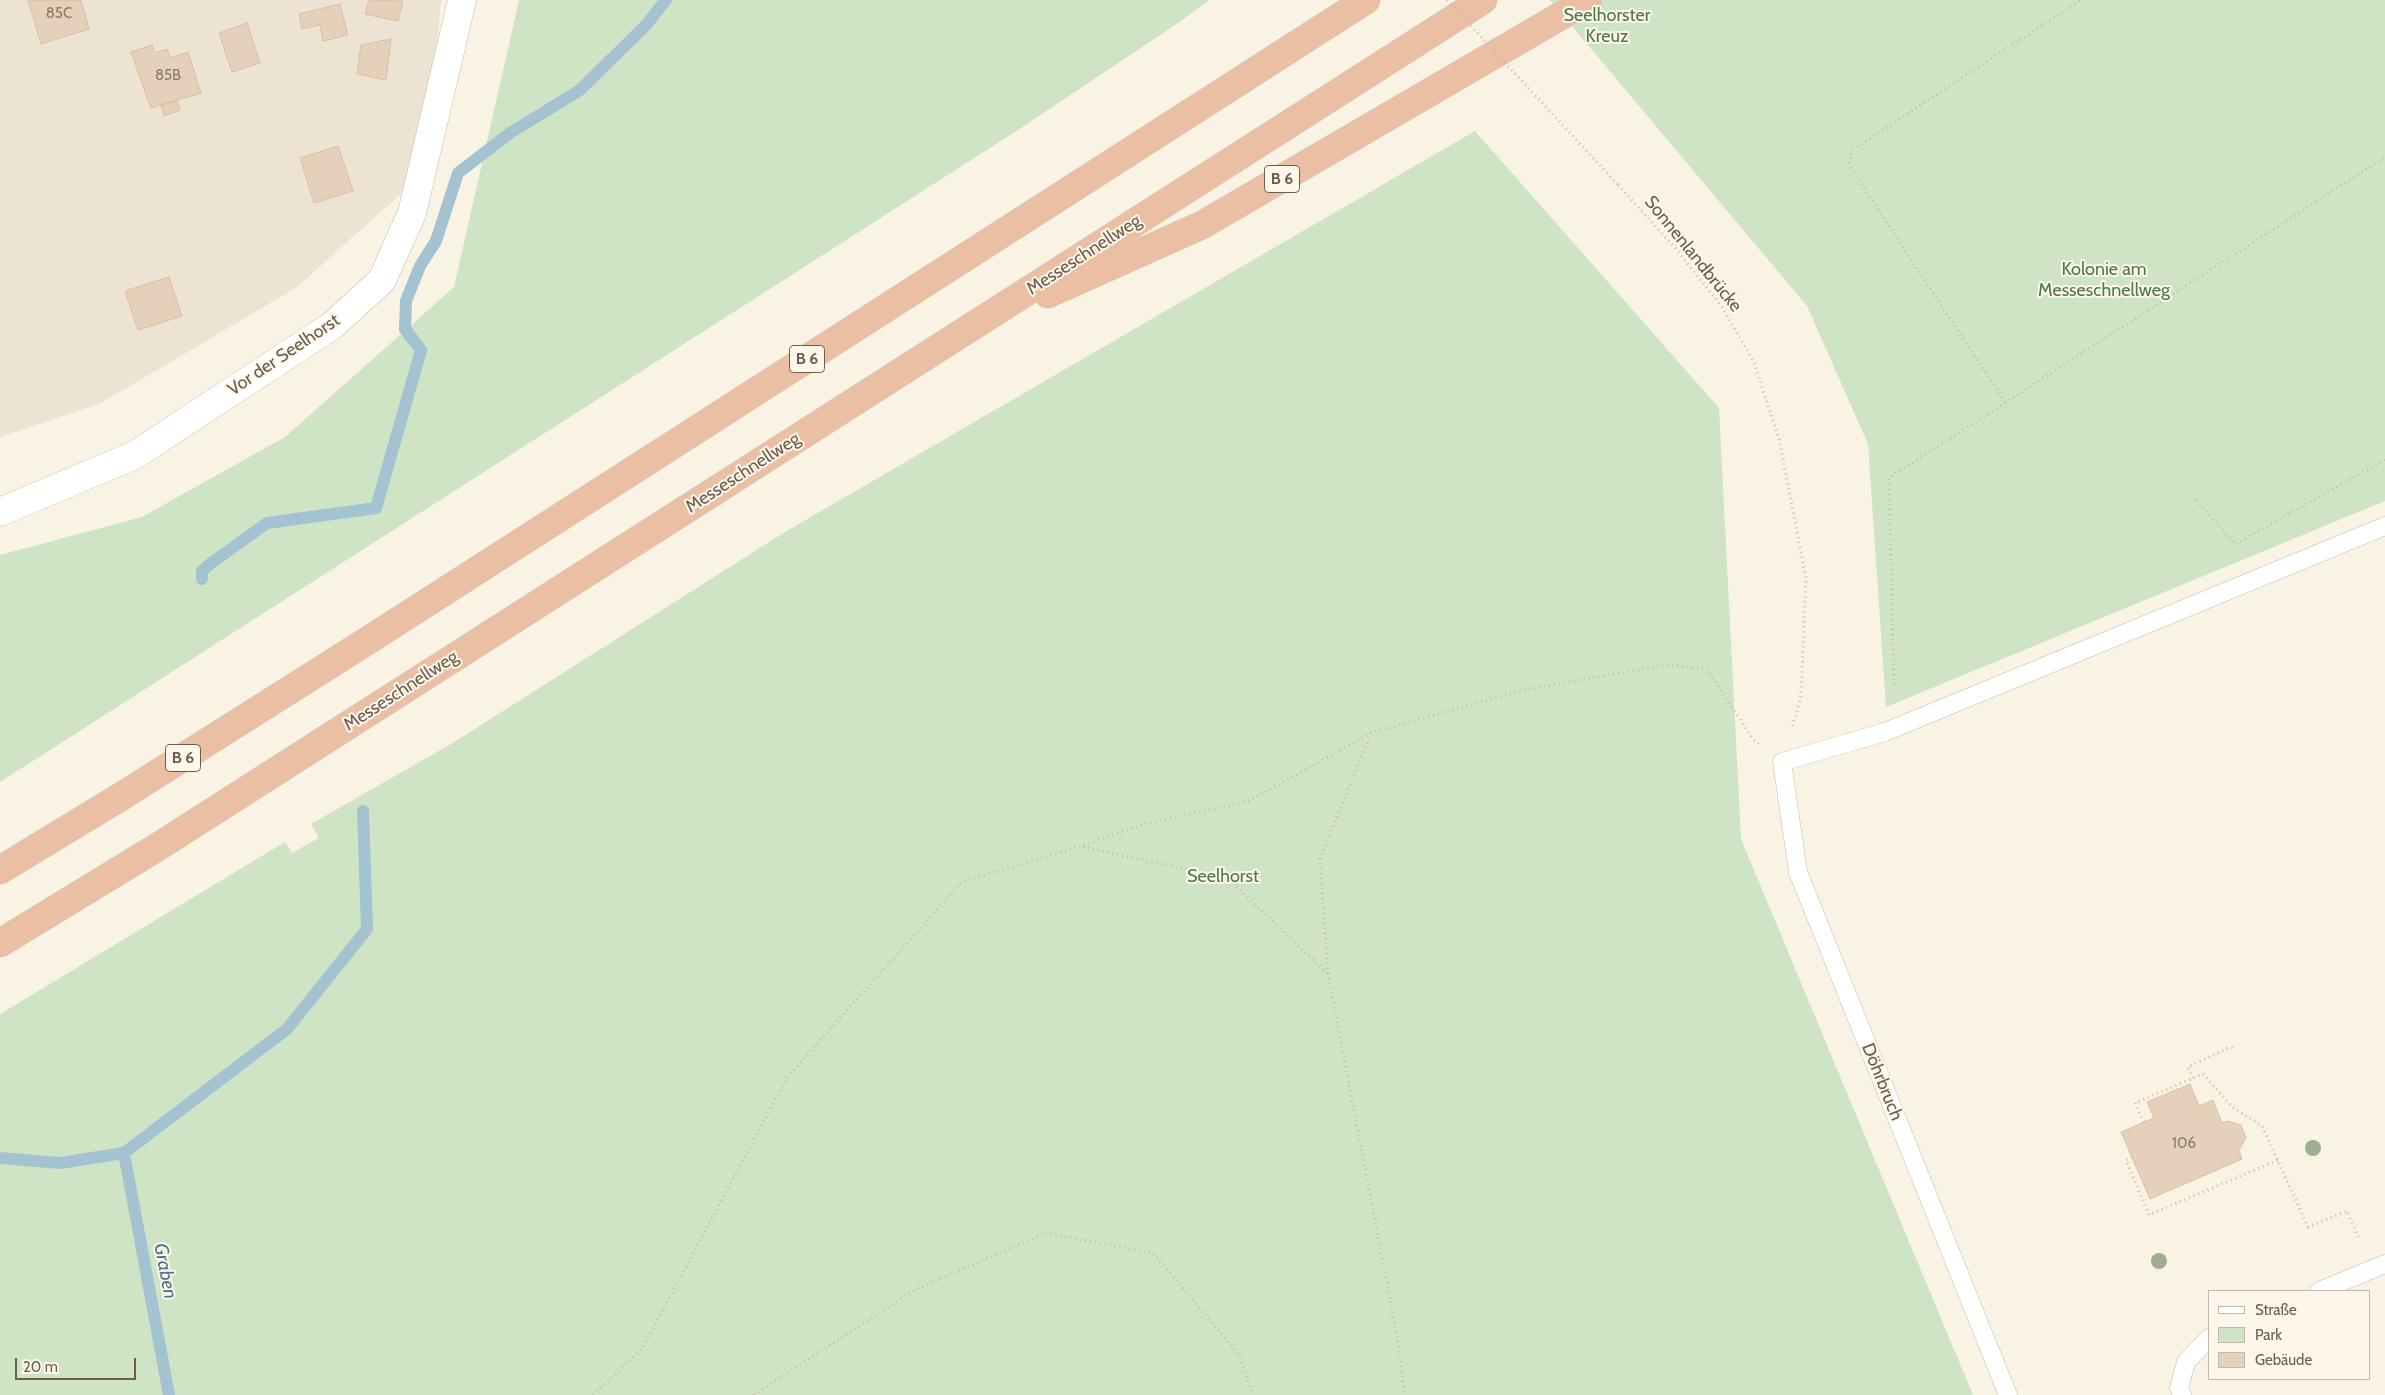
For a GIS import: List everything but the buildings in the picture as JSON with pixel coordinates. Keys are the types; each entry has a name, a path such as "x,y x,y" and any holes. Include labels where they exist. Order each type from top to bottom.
{"highway":[{"name":"B 6","path":"0,870 355,649 1250,75 1334,0"},
{"path":"1250,75 1366,0"},
{"name":"Messeschnellweg","path":"0,943 156,848 1483,0"},
{"name":"B 6","path":"963,333 1202,225 1588,0"}],"street":[{"name":"Vor der Seelhorst","path":"0,512 135,455 333,325 382,280 412,213 462,0"}],"lane":[{"path":"1782,762 1885,732 2385,526"},
{"name":"Döhrbruch","path":"1782,762 1798,872 2008,1395"},
{"path":"2322,1290 2379,1267"},
{"path":"2182,1395 2179,1388 2186,1362 2208,1339"}],"path":[{"name":"Sonnenlandbrücke","path":"1448,0 1674,248 1722,307 1754,362 1779,439 1806,578 1801,696 1782,762"},
{"path":"2005,402 1849,165 1852,150 2081,0"},
{"path":"1894,685 1889,478 2385,157"},
{"path":"2196,500 2235,544 2385,460"},
{"path":"593,1395 642,1350 788,1076 962,882 1082,846 1145,824 1249,801 1371,733 1523,690 1666,665 1707,669 1753,739 1782,762"},
{"path":"1371,733 1320,859 1328,974 1397,1336 1406,1395"},
{"path":"1082,846 1227,878 1328,974"},
{"path":"2193,1078 2188,1067 2231,1047 2233,1050"},
{"path":"2144,1122 2135,1103 2203,1074 2232,1107 2262,1126 2308,1227 2347,1212 2379,1267"},
{"path":"2132,1157 2126,1160 2149,1215 2278,1160"},
{"path":"754,1395 914,1290 1045,1234 1153,1254 1240,1356 1253,1395"}],"shaded area":[{"path":"0,0 441,0 435,65 403,192 296,288 101,403 0,437"}],"green space":[{"path":"519,0 1209,0 1181,21 1018,130 0,782 0,555 142,517 285,437 454,287"},
{"name":"Kolonie am Messeschnellweg","path":"1550,0 2385,0 2385,501 1886,707 1868,444 1807,306"},
{"name":"Seelhorst","path":"1475,131 1719,408 1741,839 1973,1395 0,1395 0,1014 285,842 292,853 319,838 311,824 451,744 785,532"}],"waterway":[{"path":"202,579 202,571 210,564 267,523 376,508 421,350 405,329 406,301 420,266 436,241 458,173 510,133 580,90 646,25 666,0"},
{"path":"0,1158 60,1163 124,1153 287,1029 367,929 363,811"},
{"name":"Graben","path":"124,1153 169,1395"}],"park label":[{"name":"Seelhorster Kreuz","path":"1607,26"}]}
